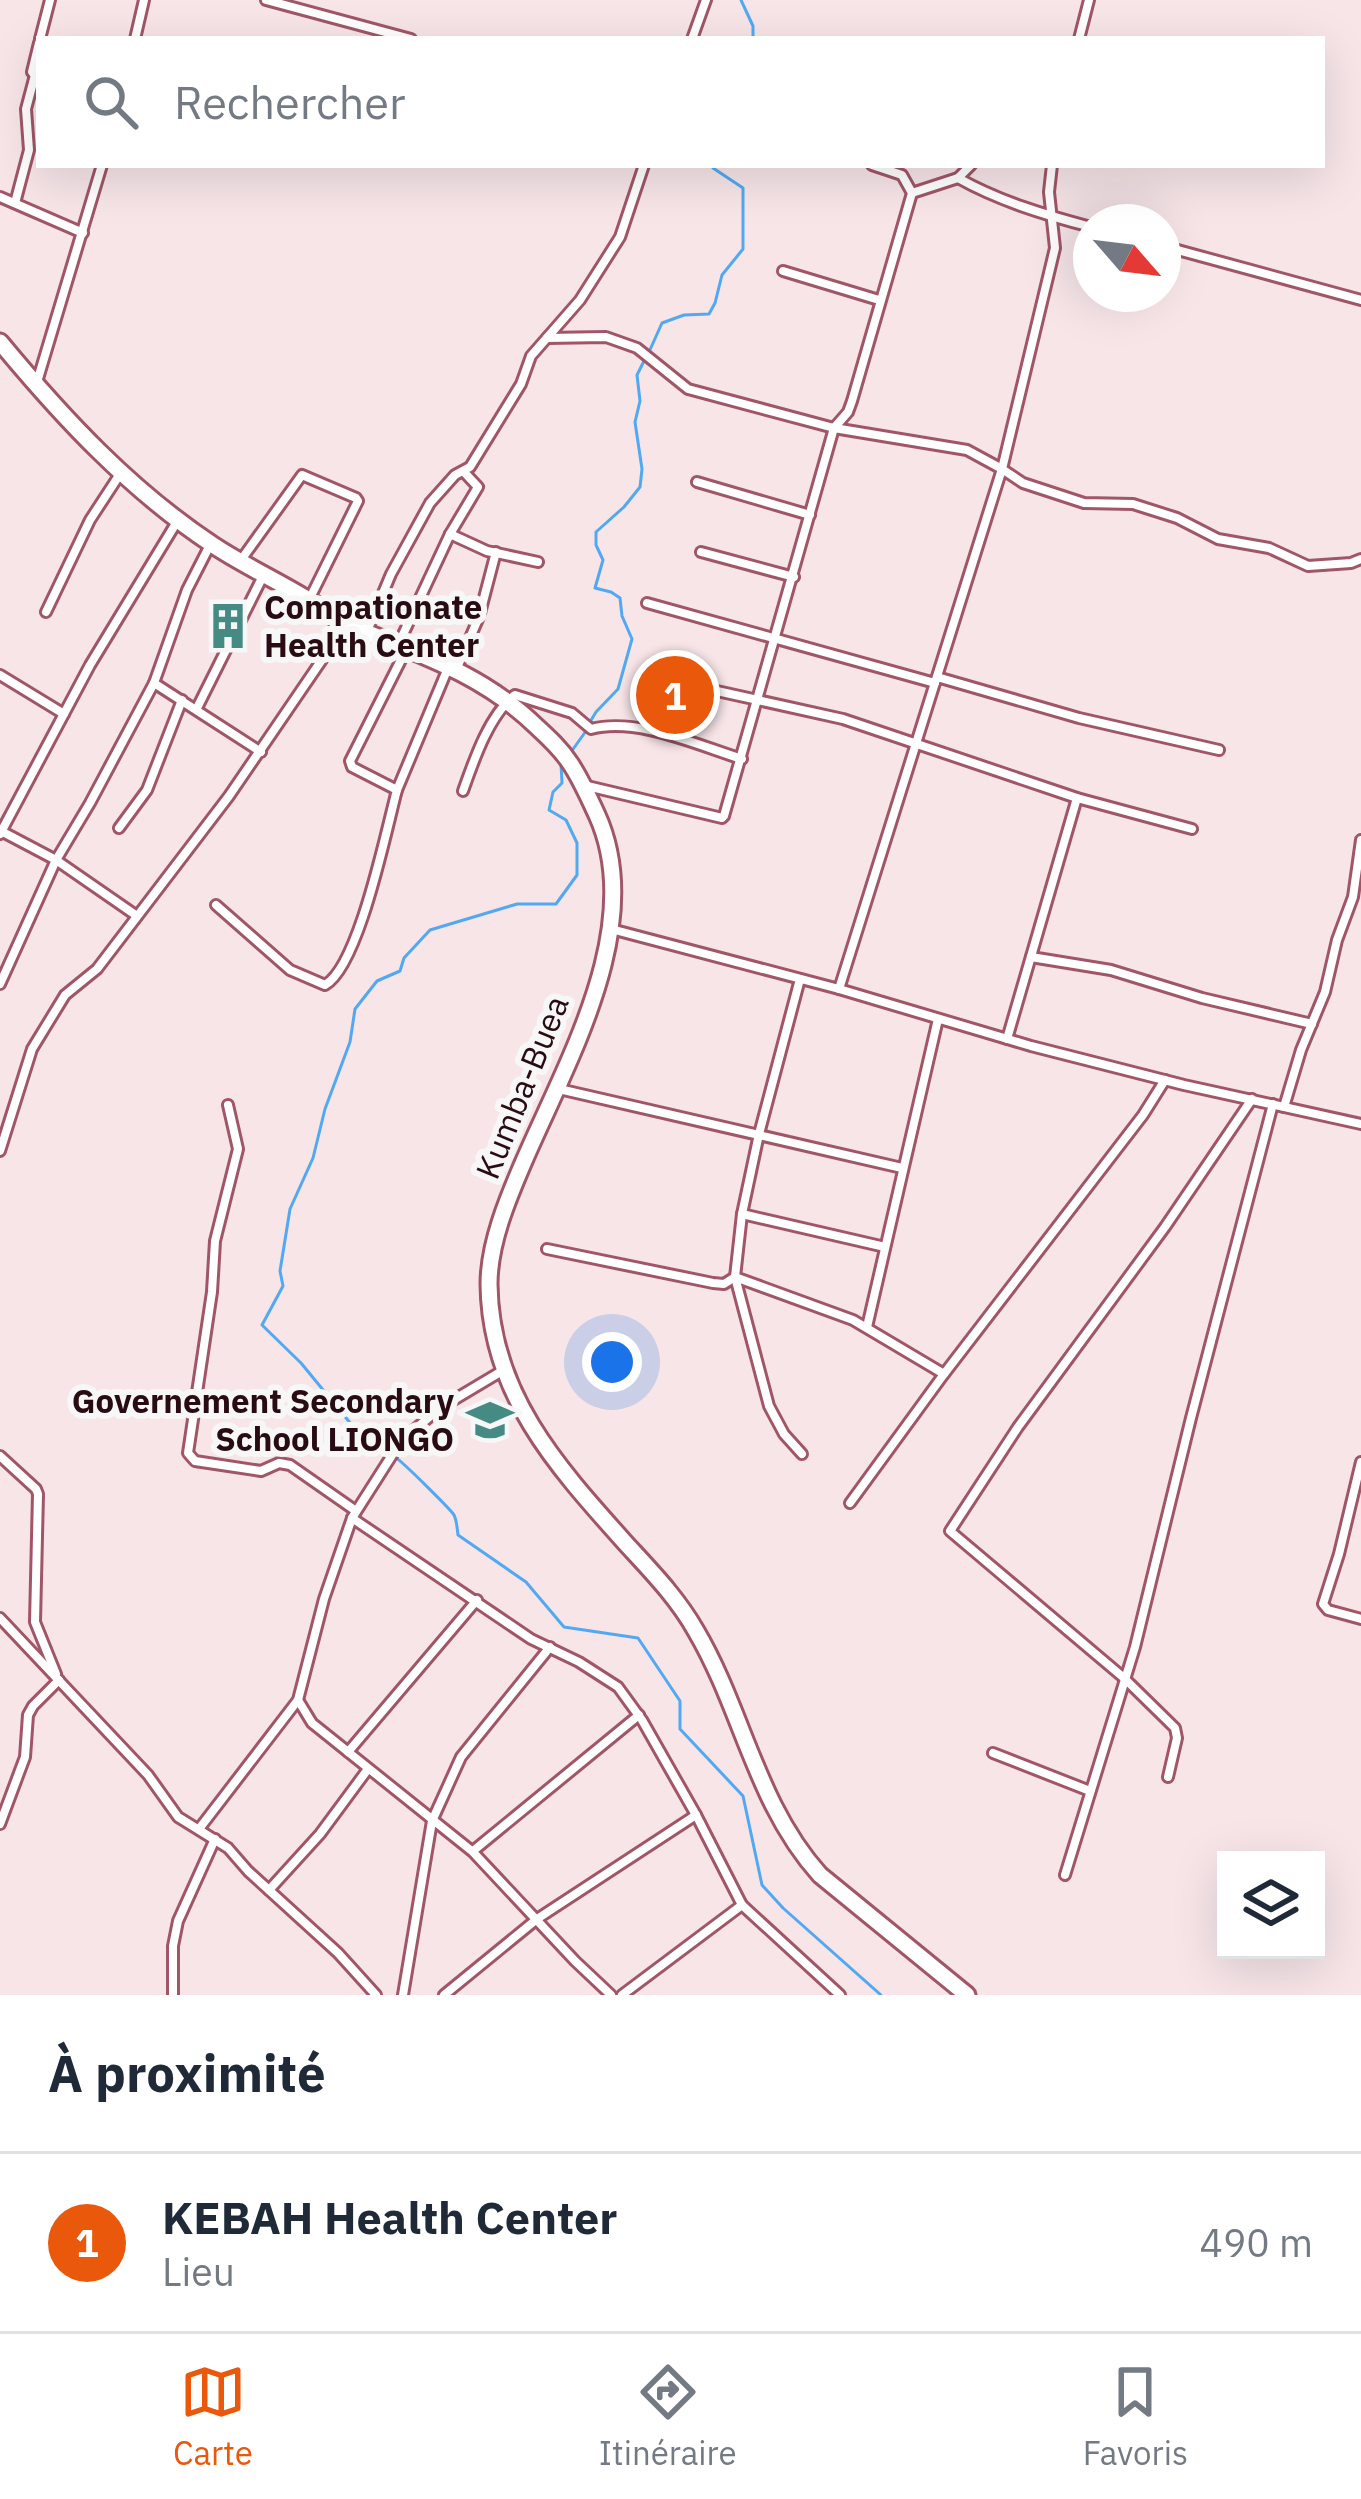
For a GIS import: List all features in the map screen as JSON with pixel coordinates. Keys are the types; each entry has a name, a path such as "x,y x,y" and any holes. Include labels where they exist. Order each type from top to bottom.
{"highway":[{"name":"Kumba-Buea","path":"0,342 120,473 211,544 345,625 453,668 508,700 561,750 582,784 601,825 611,865 613,902 607,953 585,1018 513,1186 489,1277 503,1370 531,1429 674,1597 697,1631 769,1801 803,1856 967,1995"}],"street":[{"path":"40,36 50,0"},
{"path":"135,36 144,0"},
{"path":"266,0 400,36"},
{"path":"693,36 706,0"},
{"path":"1080,36 1089,0"},
{"path":"15,203 29,150 26,110 36,79"},
{"path":"36,386 101,168"},
{"path":"367,631 430,503 454,475 464,472 517,392 531,356 580,300 620,237 643,168"},
{"path":"582,784 722,818 834,428 848,412 912,193 902,176 880,168"},
{"path":"912,193 958,178 968,168"},
{"path":"839,989 1002,469 1055,248 1049,192 1052,168"},
{"path":"958,178 1073,222"},
{"path":"0,197 83,232"},
{"path":"1181,251 1361,300"},
{"path":"783,271 879,300"},
{"path":"547,338 606,337 637,348 688,389 834,428 967,450 1023,483 1084,503 1133,504 1177,518 1225,542 1269,548 1308,566 1361,559"},
{"path":"397,790 349,765 450,534 478,487 464,472"},
{"path":"46,612 90,520 120,473"},
{"path":"241,561 302,475 356,498 309,600"},
{"path":"697,482 810,515"},
{"path":"137,916 56,860 0,832 90,665 179,519"},
{"path":"450,534 487,551 538,562"},
{"path":"0,984 56,860 154,683 187,590 211,544"},
{"path":"216,905 290,970 325,985 332,982 362,921 397,790 479,616 496,552"},
{"path":"701,552 794,578"},
{"path":"197,709 263,575"},
{"path":"647,603 1098,723 1219,750"},
{"path":"0,1151 35,1041 65,994 97,969 262,752 345,625"},
{"path":"667,670 717,691 843,718 1077,798 1192,829"},
{"path":"0,675 64,714"},
{"path":"154,683 262,752"},
{"path":"463,791 476,756 515,695 572,713 591,729 628,725 742,758"},
{"path":"119,828 147,790 182,700"},
{"path":"1007,1039 1077,798"},
{"path":"1284,1107 1337,940 1357,897 1361,840"},
{"path":"610,929 1007,1039 1361,1124"},
{"path":"1031,957 1111,970 1211,1001 1312,1024"},
{"path":"800,979 759,1134 735,1277 769,1406 802,1454"},
{"path":"867,1328 938,1019"},
{"path":"850,1503 1165,1080"},
{"path":"555,1088 902,1168"},
{"path":"1168,1777 1178,1738 1175,1729 1124,1678 950,1531 1018,1427 1252,1100"},
{"path":"1065,1875 1135,1647 1273,1104"},
{"path":"228,1106 238,1149 215,1241 188,1454 195,1462 261,1471 279,1463 290,1465 531,1640 611,1681 639,1714 742,1905 840,1995"},
{"path":"742,1214 885,1247"},
{"path":"547,1249 713,1283 724,1284 735,1277"},
{"path":"735,1277 867,1328 944,1374"},
{"path":"199,1829 298,1700 324,1599 354,1515 401,1441 440,1408 503,1370"},
{"path":"0,1456 38,1494 35,1622 59,1680"},
{"path":"1361,1462 1323,1604 1328,1610 1361,1618"},
{"path":"348,1752 477,1600"},
{"path":"0,1618 148,1774 178,1817 215,1839 376,1995"},
{"path":"403,1995 432,1821 461,1757 550,1648"},
{"path":"0,1824 25,1756 28,1715 59,1680"},
{"path":"298,1700 312,1723 472,1852 611,1995"},
{"path":"472,1852 639,1714"},
{"path":"993,1753 1090,1791"},
{"path":"269,1890 320,1834 368,1769"},
{"path":"444,1995 536,1919 696,1815"},
{"path":"173,1995 178,1921 215,1839"},
{"path":"622,1995 742,1905"}],"waterway":[{"path":"741,0 753,36"},
{"path":"649,352 662,323 684,315 709,314 722,275 743,249 743,188 713,168"},
{"path":"590,722 618,689 632,639 620,598 595,588 603,560 596,532 640,487 635,422 640,401 637,375 644,361"},
{"path":"571,752 586,731"},
{"path":"388,1453 365,1441 301,1363 262,1325 283,1286 280,1271 290,1209 313,1158 350,1042 355,1009 377,981 400,971 404,958 430,930 517,904 556,904 577,875 577,843 566,820 549,810 553,792 562,783 561,764"},
{"path":"396,1458 454,1515 458,1535 526,1582 564,1627 638,1638 680,1701 680,1729 743,1796 762,1885 881,1995"}],"place":[{"name":"Compationate Health Center","path":"228,626"},
{"name":"KEBAH Health Center","path":"675,695"},
{"name":"Governement Secondary School LIONGO","path":"490,1420"}]}
